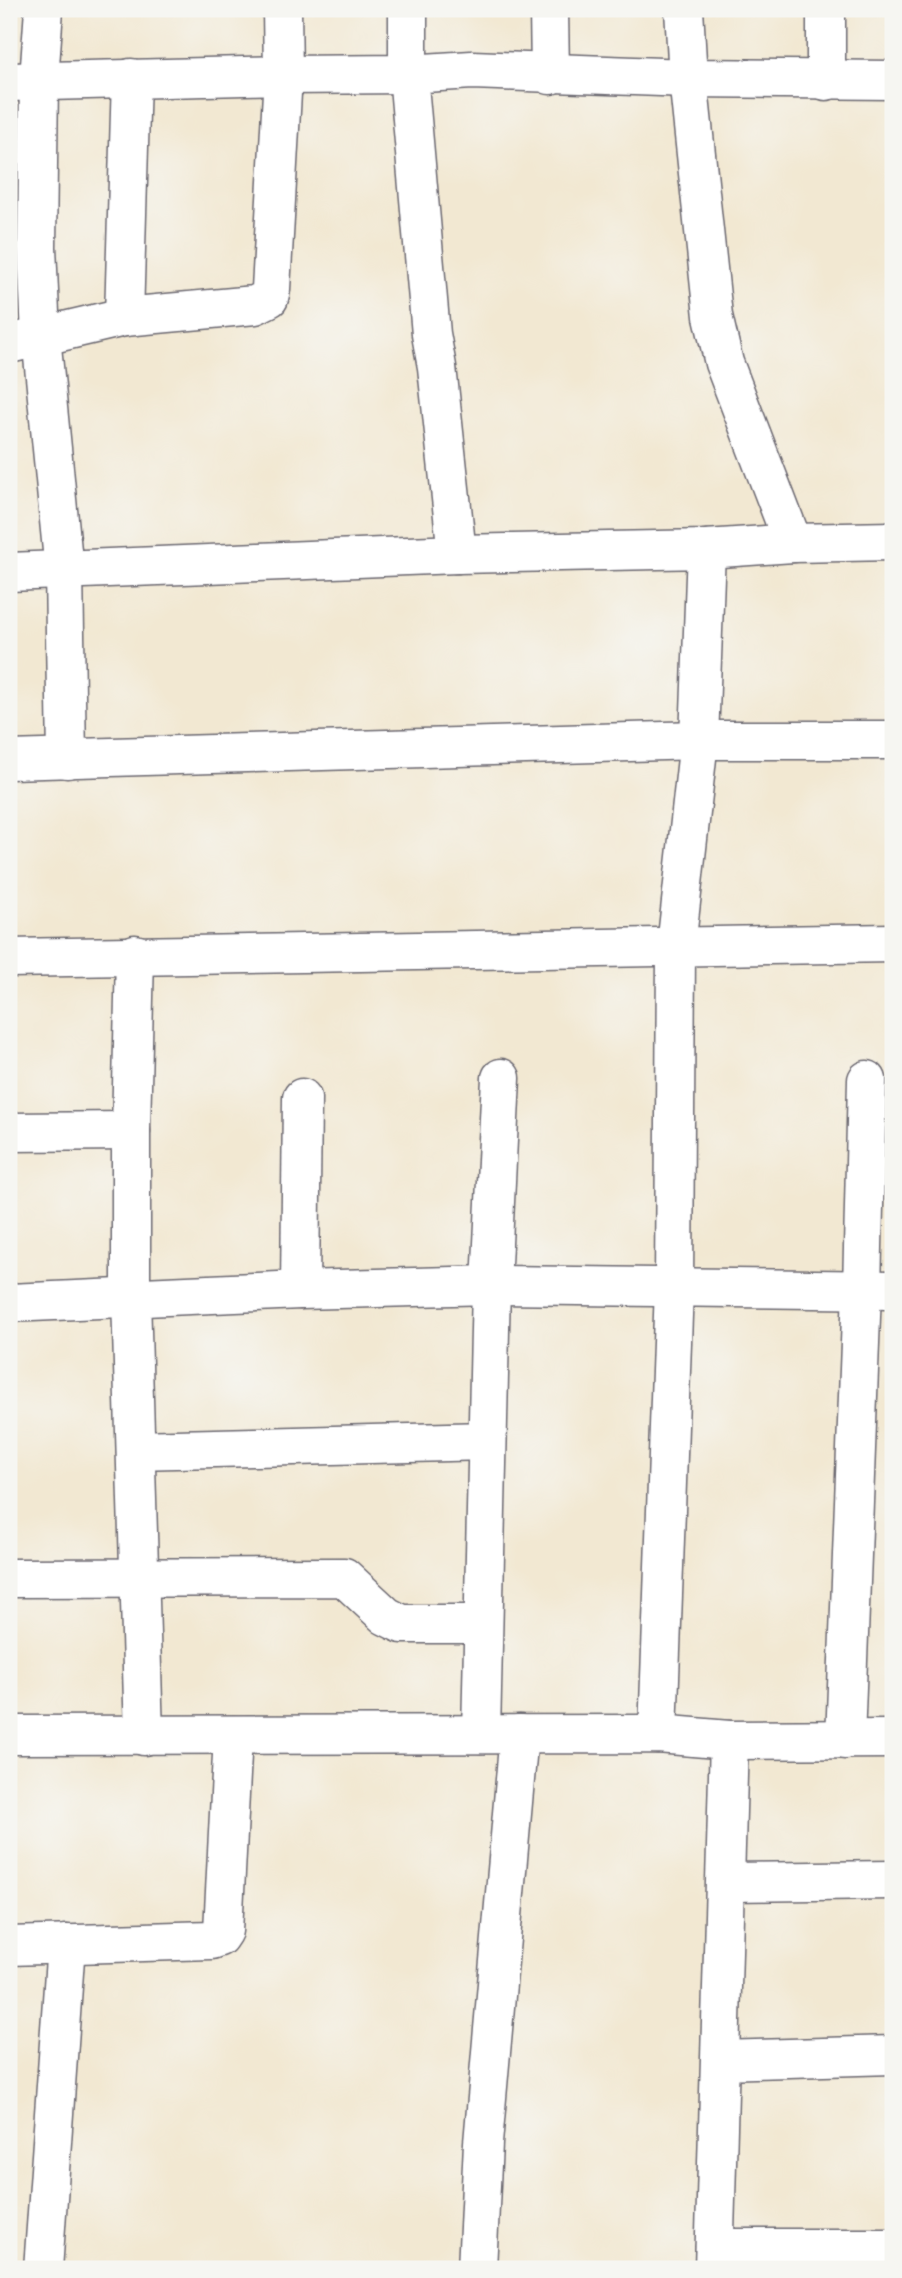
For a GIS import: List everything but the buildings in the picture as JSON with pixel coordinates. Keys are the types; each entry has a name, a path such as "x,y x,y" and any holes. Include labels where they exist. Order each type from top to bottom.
{"street":[{"path":"44,9 24,81 25,340 64,571 67,759"},
{"path":"25,340 124,317 255,305 269,298 283,75 282,9"},
{"path":"408,9 408,74 431,334 457,554"},
{"path":"549,9 550,75"},
{"path":"684,9 688,78 713,316 724,363 793,543"},
{"path":"826,9 826,81"},
{"path":"24,81 472,71 826,81 893,80"},
{"path":"124,317 131,78"},
{"path":"9,572 457,554 706,549 793,543 893,541"},
{"path":"658,1734 674,1287 676,947 699,740 706,549"},
{"path":"9,760 699,740 893,740"},
{"path":"9,958 893,943"},
{"path":"135,954 131,1297 144,1736"},
{"path":"477,2269 500,1734 482,1624 491,1285 501,1078"},
{"path":"845,1740 878,1290 867,1080"},
{"path":"300,1290 302,1098"},
{"path":"9,1132 131,1131"},
{"path":"9,1303 300,1290 491,1285 878,1290"},
{"path":"136,1450 487,1441"},
{"path":"9,1578 344,1577 386,1616 402,1624 482,1624"},
{"path":"9,1735 658,1734 729,1740 893,1739"},
{"path":"9,1946 211,1940 222,1934 233,1735"},
{"path":"729,1740 715,2258 893,2248"},
{"path":"726,1882 893,1880"},
{"path":"43,2269 66,1944"},
{"path":"721,2060 893,2055"}]}
